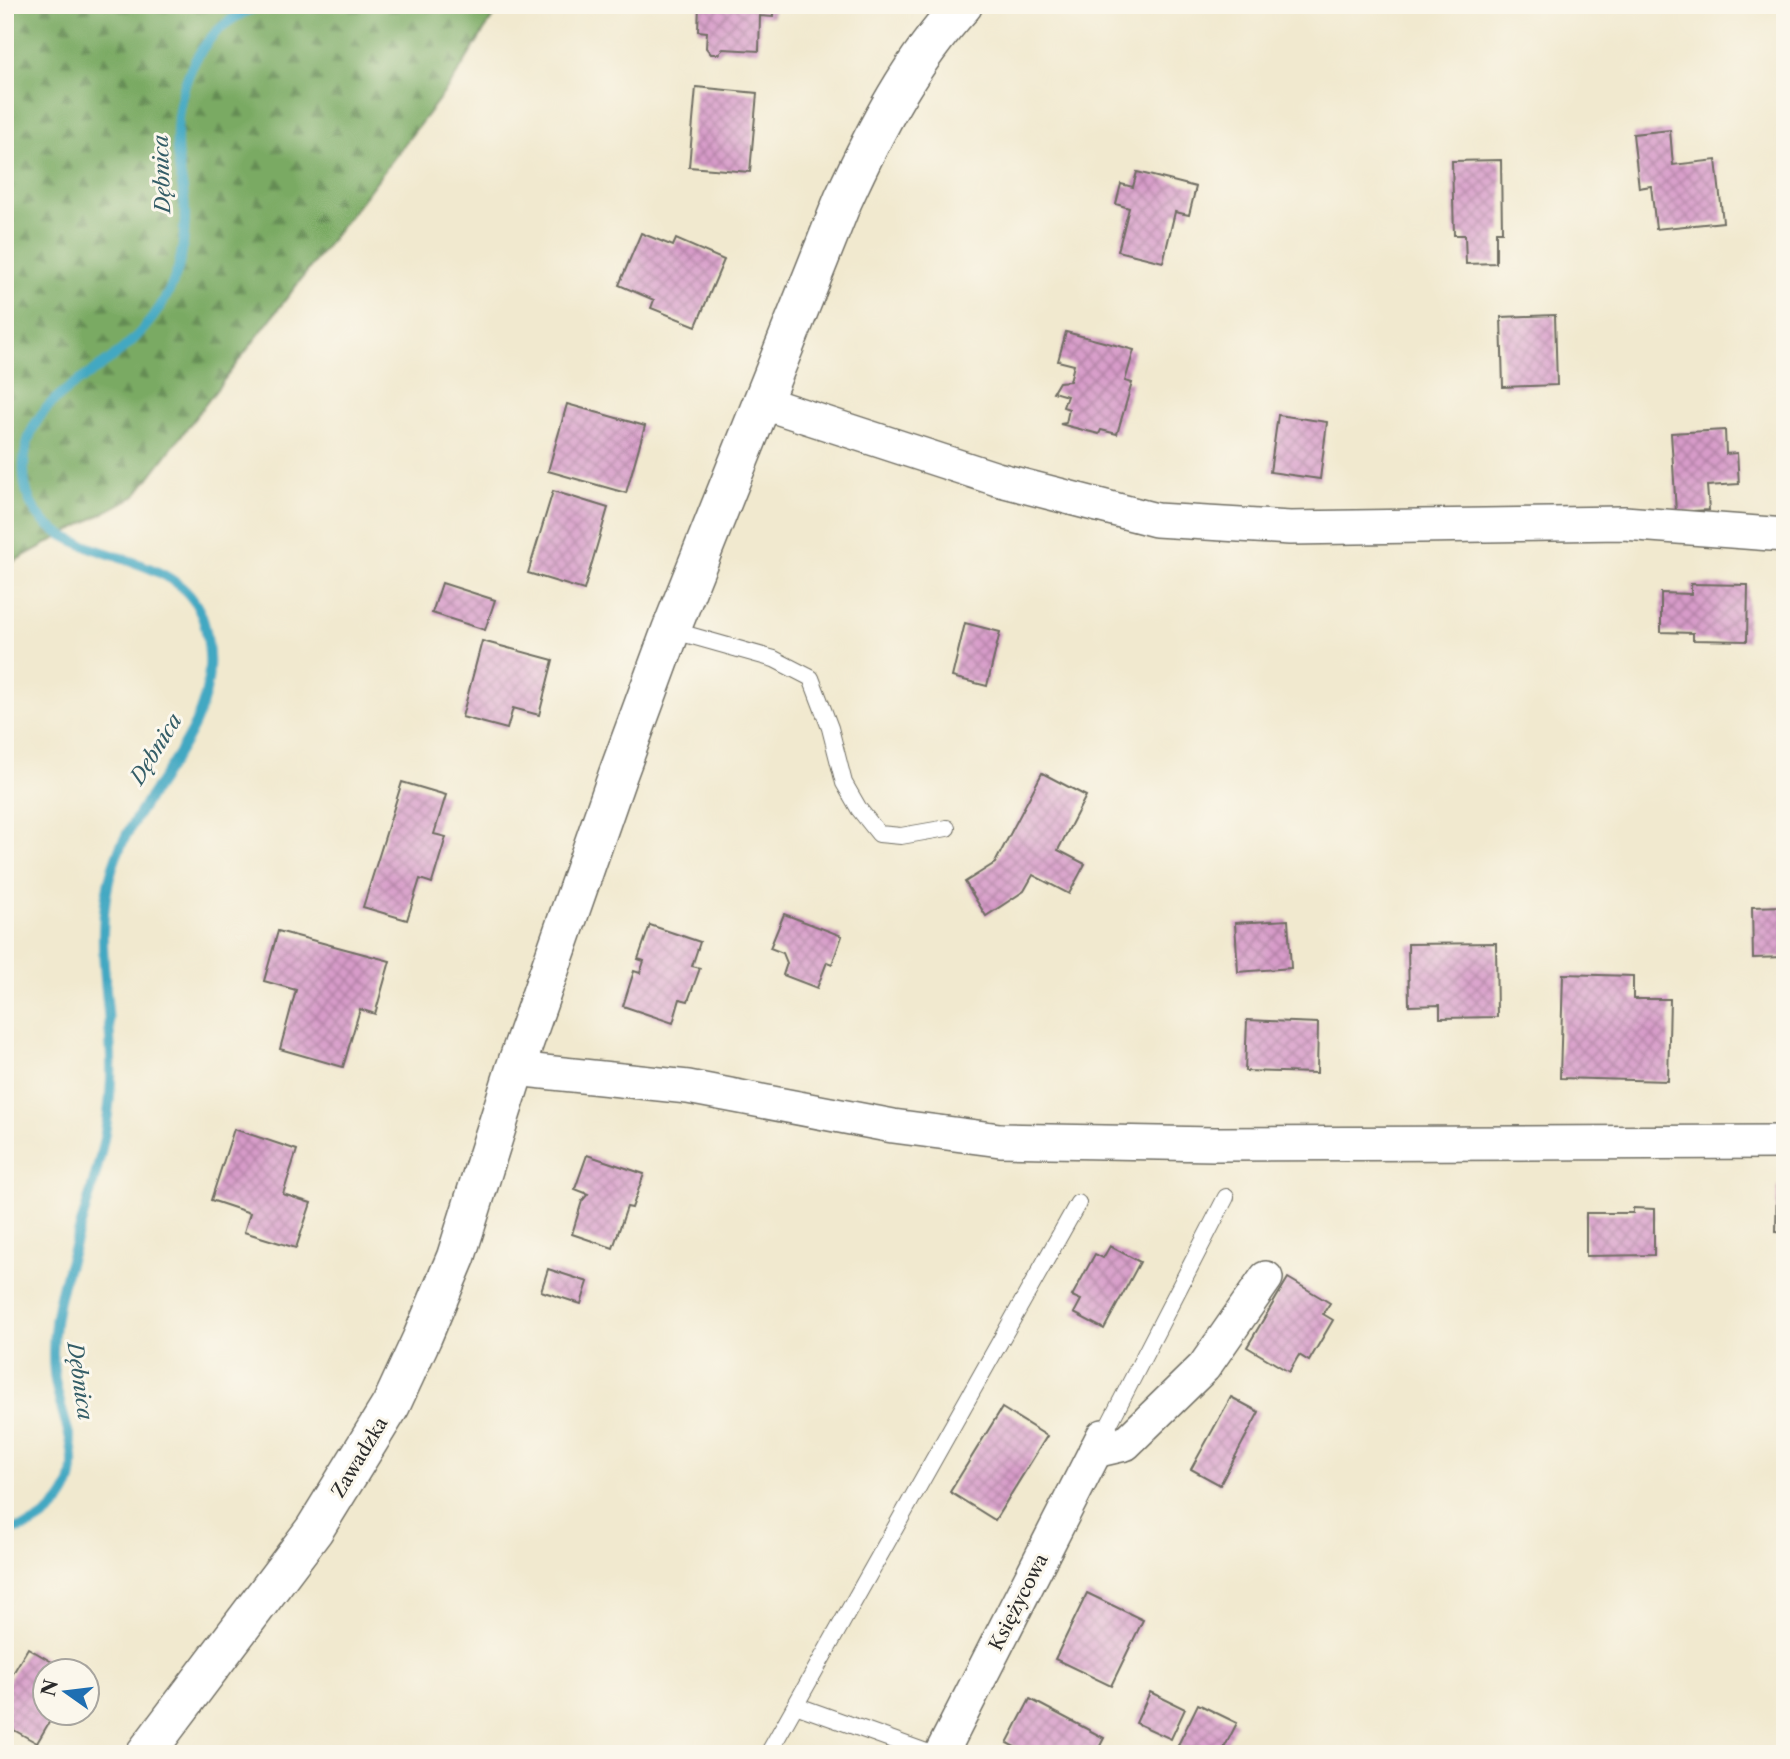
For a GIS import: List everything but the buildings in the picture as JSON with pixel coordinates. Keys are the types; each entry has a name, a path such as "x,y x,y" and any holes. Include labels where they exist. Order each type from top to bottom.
{"street":[{"name":"Zawadzka","path":"145,1754 293,1560 354,1468 391,1405 456,1256 515,1069 671,630 761,402 872,136 904,81 939,31 963,5"},
{"path":"761,402 997,479 1156,520 1290,528 1624,523 1785,535"},
{"path":"515,1069 688,1087 893,1126 1000,1140 1215,1144 1785,1142"},
{"path":"1099,1443 1125,1444 1204,1367 1266,1278"},
{"name":"Księżycowa","path":"941,1754 1099,1443"}],"lane":[{"path":"671,630 774,659 811,678 830,728 844,783 859,809 879,834 901,836 947,828"},
{"path":"1099,1443 1226,1197"},
{"path":"768,1754 798,1706 1078,1203"},
{"path":"798,1706 932,1754"}],"green space":[{"path":"5,5 500,5 453,81 135,496 5,566"}],"waterway":[{"name":"Dębnica","path":"5,1530 37,1522 53,1509 65,1494 72,1478 71,1444 57,1391 53,1339 60,1295 100,1159 109,1108 111,1054 103,947 106,893 124,839 188,738 200,712 208,684 209,654 206,631 199,610 181,587 156,571 68,538 44,522 29,498 24,464 27,444 33,427 54,400 133,340 166,297 179,263 184,232 185,210 177,146 181,100 187,79 196,59 224,25 243,13 265,5"}]}
